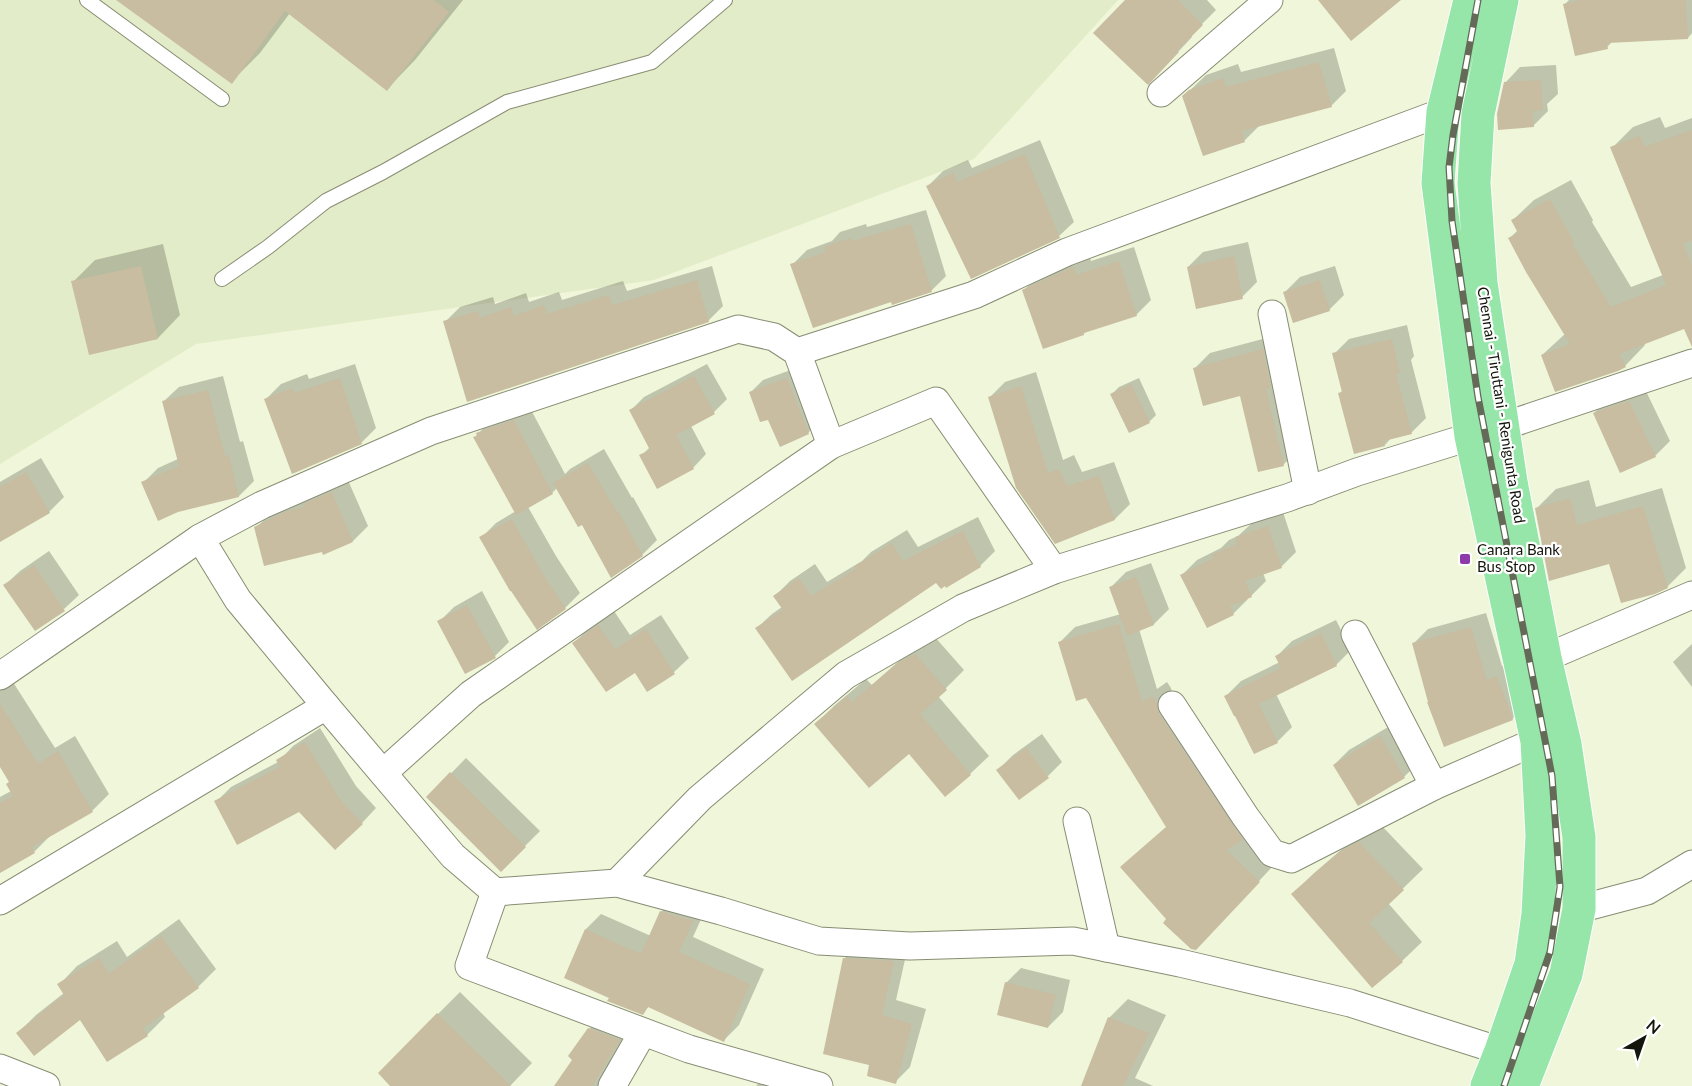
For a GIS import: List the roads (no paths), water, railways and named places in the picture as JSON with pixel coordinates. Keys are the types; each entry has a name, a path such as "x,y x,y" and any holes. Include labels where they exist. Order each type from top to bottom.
{"highway":[{"name":"Chennai - Tiruttani - Renigunta Road","path":"1470,0 1443,112 1438,183 1471,435 1536,741 1542,835 1538,914 1531,964 1487,1086"},
{"name":"Chennai - Tiruttani - Renigunta Road","path":"1502,0 1478,114 1474,183 1481,283 1511,482 1545,658 1565,744 1579,837 1580,909 1566,974 1522,1086"}],"street":[{"path":"1161,93 1269,0"},
{"path":"797,352 974,295 1086,245 1443,112"},
{"path":"1272,314 1308,491"},
{"path":"0,676 200,538 262,505 431,431 738,329 774,337 797,352 831,445"},
{"path":"617,883 700,798 846,675 963,608 1054,570 1287,498 1357,472 1691,365"},
{"path":"383,773 471,694 831,445 936,401 1054,570"},
{"path":"200,538 238,600 326,706 453,856 495,892 617,883 819,941 910,946 1073,941 1180,963 1350,1003 1501,1052"},
{"path":"1545,658 1692,595"},
{"path":"1355,634 1434,786"},
{"path":"1172,705 1272,853 1291,859 1434,786 1536,741"},
{"path":"0,901 326,706"},
{"path":"1077,820 1106,948"},
{"path":"1580,909 1647,891 1692,864"},
{"path":"495,892 469,966 689,1048 819,1086"},
{"path":"612,1086 643,1032"},
{"path":"0,1068 46,1086"}],"lane":[{"path":"87,0 222,99"},
{"path":"222,279 268,247 326,201 383,172 507,102 652,62 725,0"}],"railway":[{"path":"1478,0 1449,167 1452,221 1478,397 1552,776 1560,887 1550,952 1504,1086"}],"place":[{"name":"Canara Bank Bus Stop","path":"1465,559"}]}
